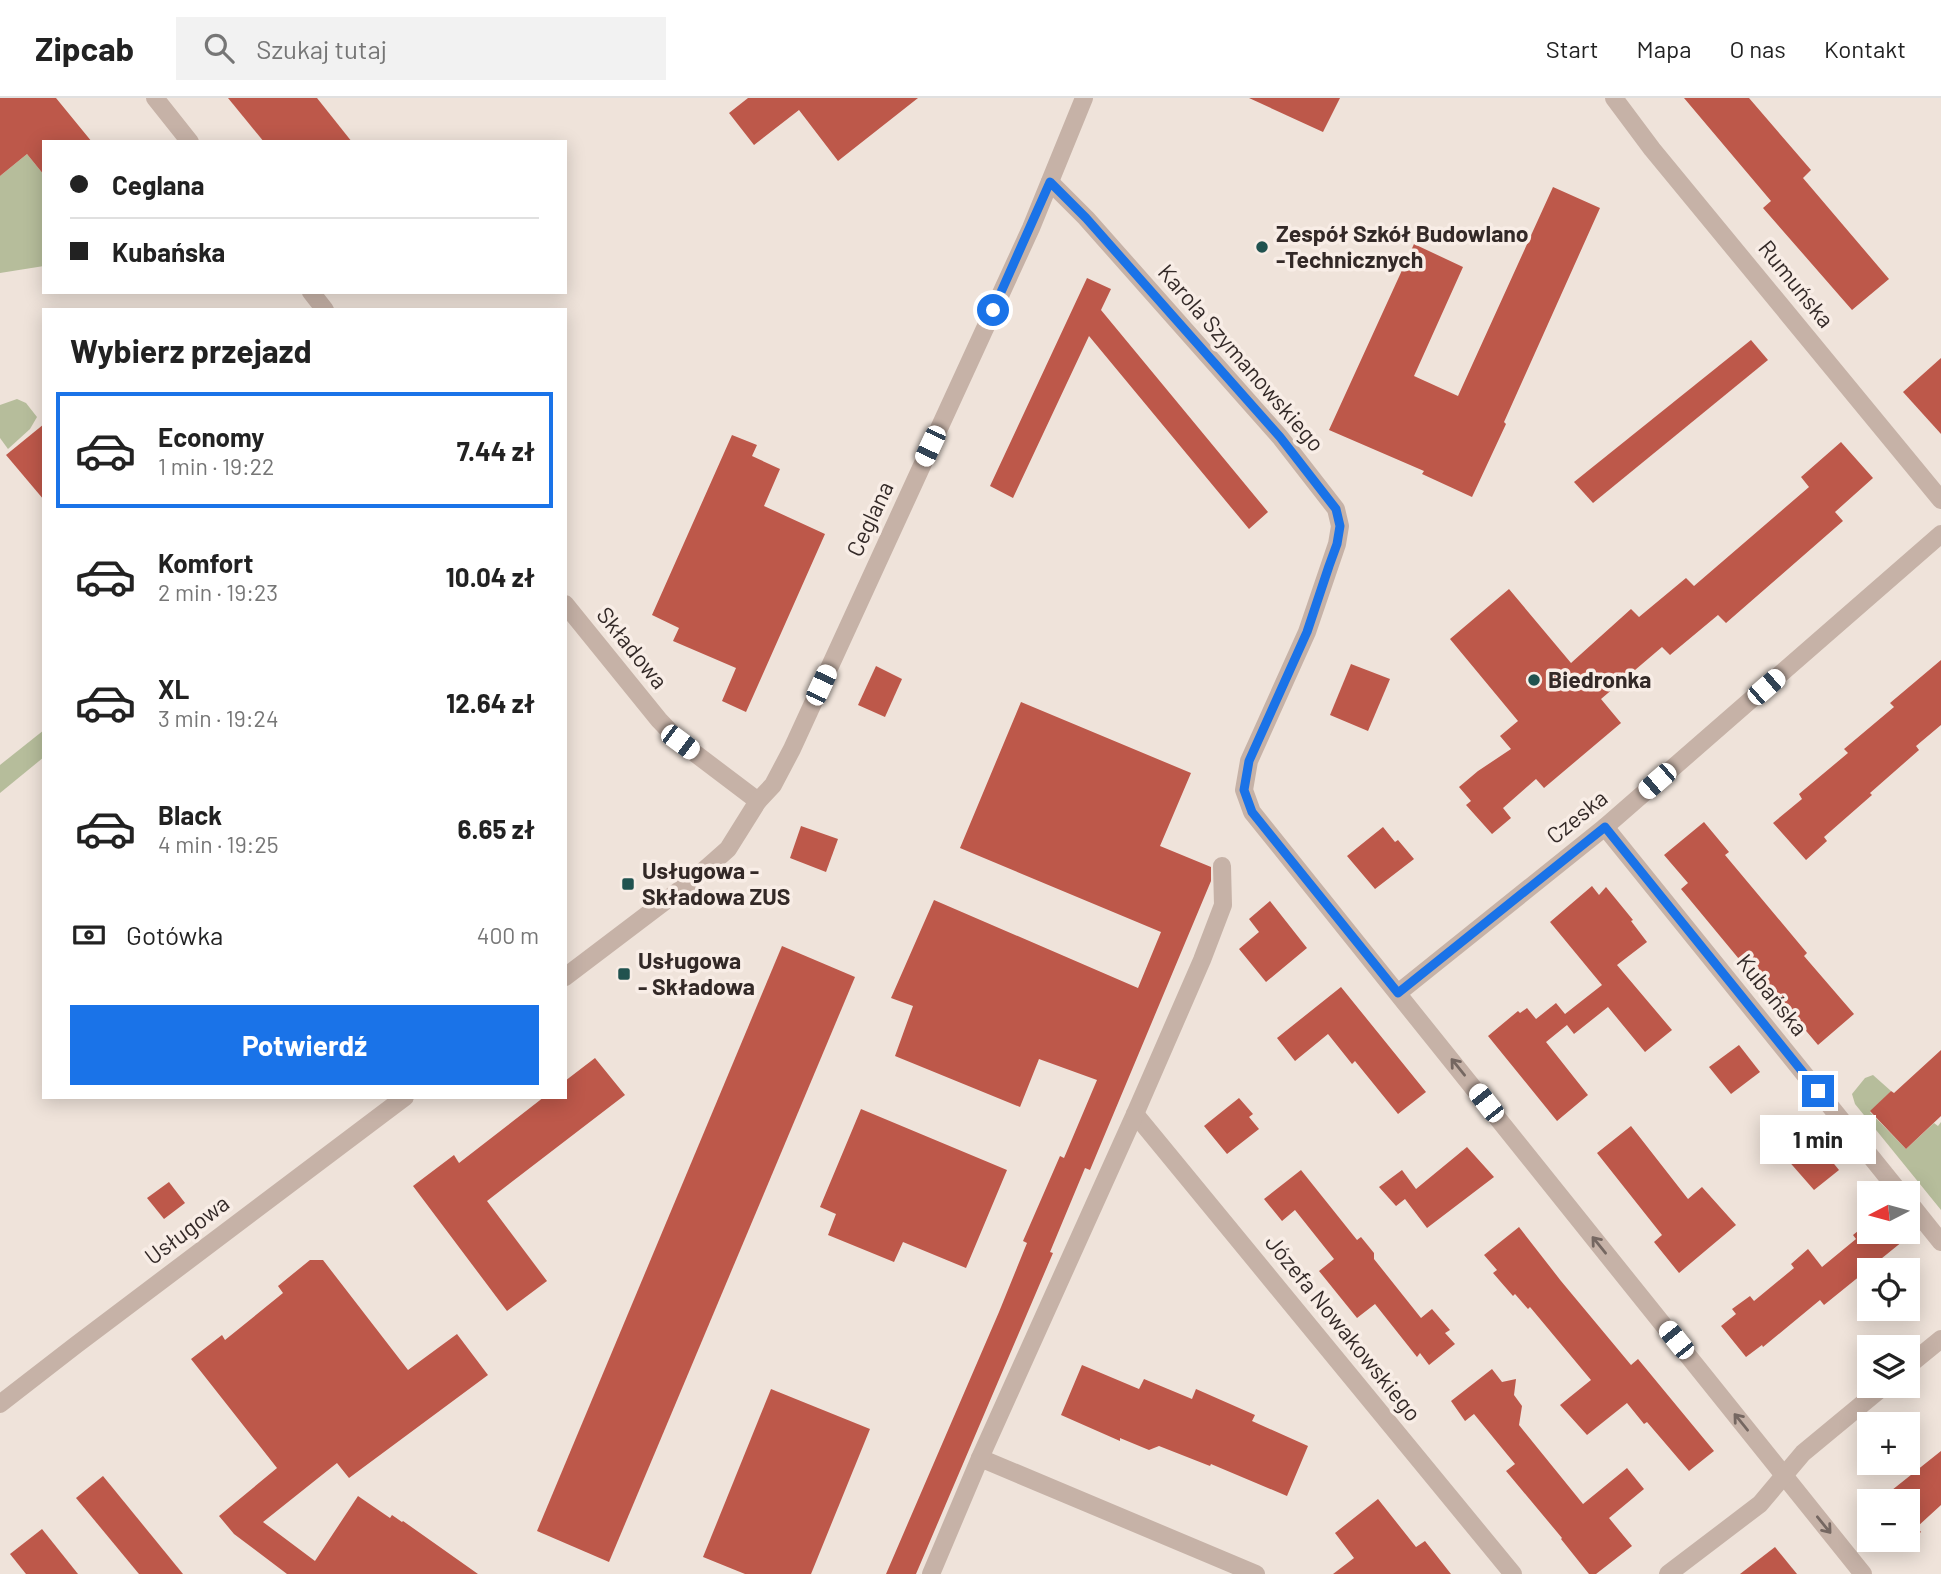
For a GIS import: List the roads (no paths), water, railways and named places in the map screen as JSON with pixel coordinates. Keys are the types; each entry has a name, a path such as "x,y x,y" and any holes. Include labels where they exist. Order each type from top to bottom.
{"street":[{"path":"155,98 188,140"},
{"name":"Ceglana","path":"758,801 773,785 792,749 1050,182 1084,98"},
{"name":"Rumuńska","path":"1614,98 1941,500"},
{"name":"Karola Szymanowskiego","path":"1050,182 1086,218 1280,437 1336,509 1340,526 1337,544 1307,632 1249,761 1244,790 1252,812 1863,1574"},
{"path":"313,294 323,308"},
{"name":"Czeska","path":"1398,993 1605,827 1941,534"},
{"name":"Składowa","path":"567,606 680,742 758,801"},
{"path":"567,975 693,880 728,849 758,801"},
{"name":"Kubańska","path":"1605,827 1891,1181"},
{"path":"931,1574 1202,960 1223,905 1222,866"},
{"name":"Usługowa","path":"0,1404 402,1099"},
{"name":"Józefa Nowakowskiego","path":"1135,1114 1513,1574"},
{"path":"1920,1216 1941,1242"},
{"path":"1920,1356 1941,1339"},
{"path":"1668,1574 1760,1504 1803,1453 1869,1398"},
{"path":"980,1458 1256,1574"}],"place":[{"name":"Zespół Szkół Budowlano -Technicznych","path":"1262,247"},
{"name":"Biedronka","path":"1534,680"},
{"name":"Usługowa - Składowa ZUS","path":"628,884"},
{"name":"Usługowa - Składowa","path":"624,974"}]}
